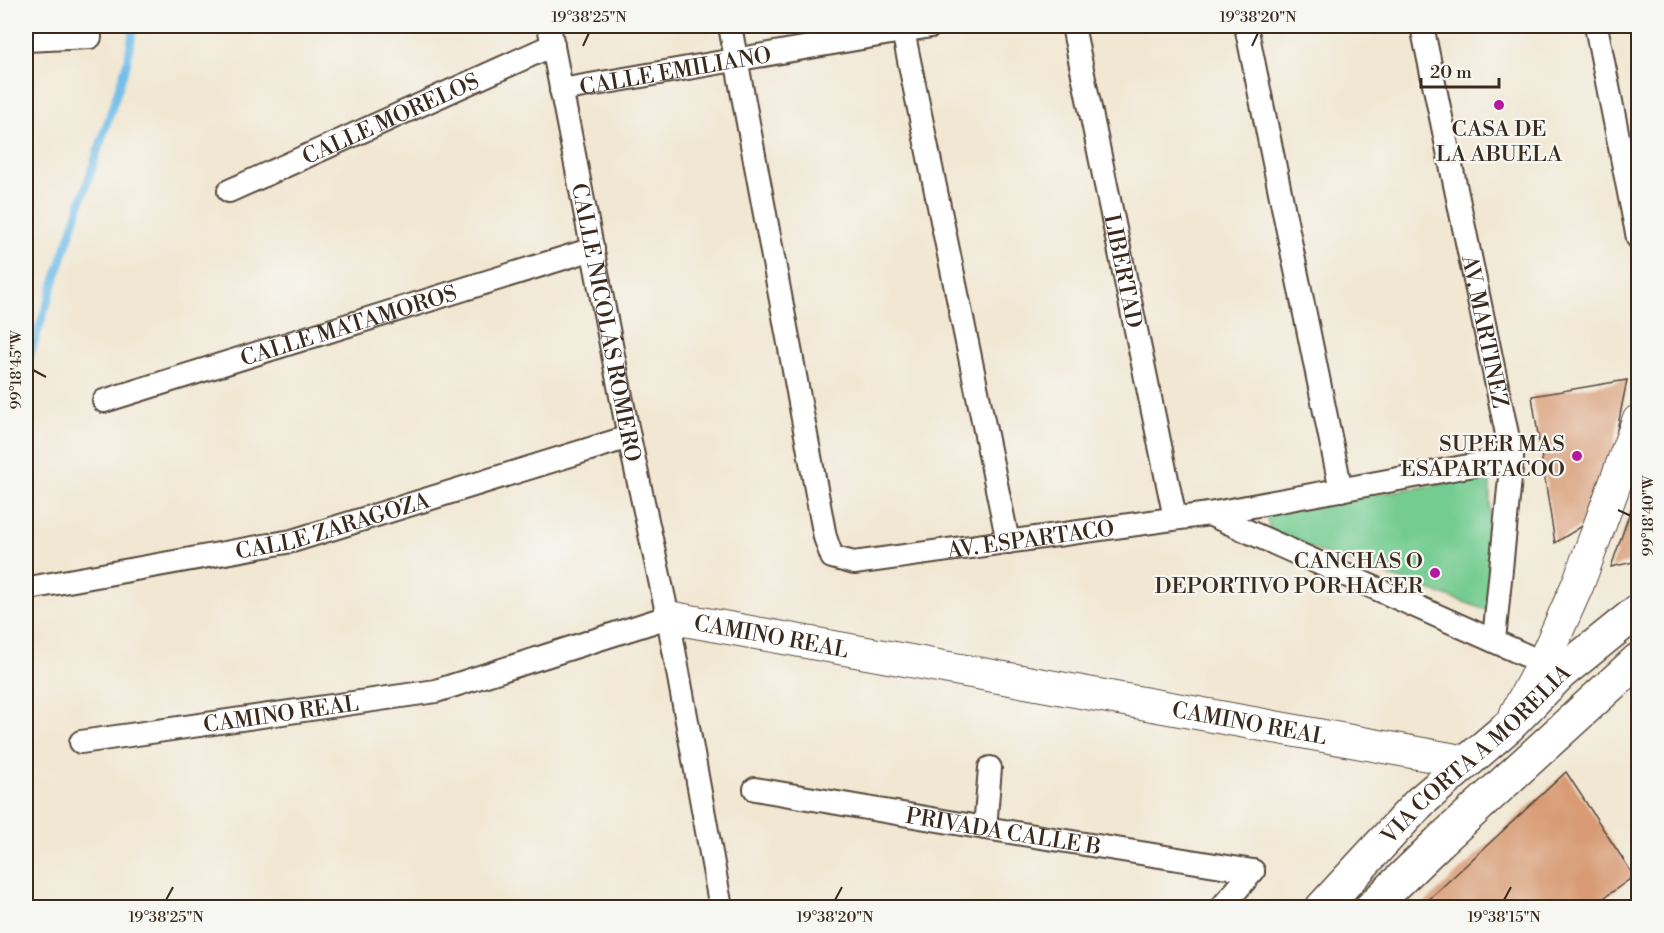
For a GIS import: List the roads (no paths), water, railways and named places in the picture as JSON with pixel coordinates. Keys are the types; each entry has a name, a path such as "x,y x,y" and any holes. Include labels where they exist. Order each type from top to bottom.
{"main road":[{"name":"VIA CORTA A MORELIA","path":"1322,908 1419,803 1509,726 1561,673 1638,611"},
{"name":"VIA CORTA A MORELIA","path":"1371,908 1439,842 1638,660"}],"street":[{"path":"730,26 737,60"},
{"name":"CALLE EMILIANO","path":"561,90 737,60 903,28 931,26"},
{"name":"LIBERTAD","path":"1073,26 1175,518"},
{"path":"1246,26 1341,490"},
{"name":"AV. MARTINEZ","path":"1422,26 1512,458 1494,639"},
{"path":"1596,26 1638,238"},
{"path":"903,28 1008,542"},
{"name":"CALLE NICOLÁS ROMERO","path":"551,35 629,437 668,617 721,908"},
{"name":"CALLE MORELOS","path":"229,191 551,35"},
{"path":"26,40 90,37"},
{"name":"AV. ESPARTACO","path":"737,60 825,537 832,557 854,563 1209,514 1512,458"},
{"name":"CALLE MATAMOROS","path":"104,401 593,249"},
{"path":"1528,761 1509,726 1543,663 1578,584 1638,421"},
{"name":"CALLE ZARAGOZA","path":"29,588 292,541 629,437"},
{"path":"1209,514 1494,639 1543,663"},
{"name":"CAMINO REAL","path":"81,742 436,691 668,617 1467,762"},
{"path":"985,828 990,768"},
{"name":"PRIVADA CALLE B","path":"755,789 1253,871 1221,908"}],"waterway":[{"path":"26,367 127,63 134,26"}],"place":[{"name":"CASA DE LA ABUELA","path":"1499,105"},
{"name":"SUPER MAS ESAPARTACOO","path":"1577,456"},
{"name":"CANCHAS O DEPORTIVO POR HACER","path":"1435,573"}]}
